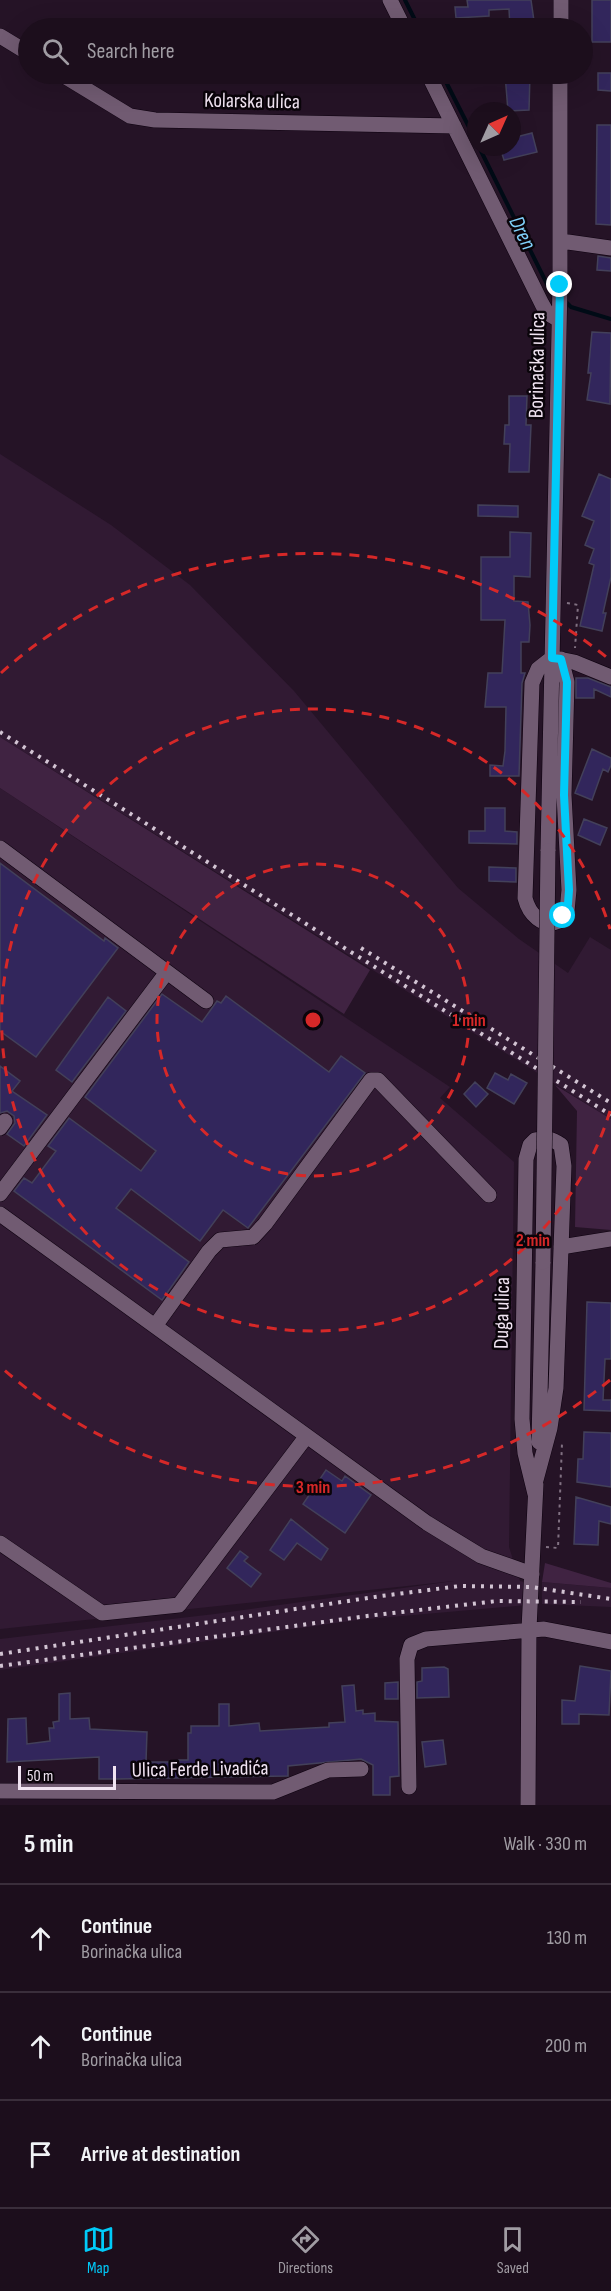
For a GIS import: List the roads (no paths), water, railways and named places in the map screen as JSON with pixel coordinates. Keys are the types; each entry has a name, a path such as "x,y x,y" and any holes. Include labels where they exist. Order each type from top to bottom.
{"street":[{"path":"390,0 399,18"},
{"path":"561,0 561,18"},
{"path":"0,36 18,47"},
{"name":"Kolarska ulica","path":"77,84 130,116 155,120 454,126"},
{"path":"433,84 542,304 547,313 559,315"},
{"name":"Borinačka ulica","path":"548,851 557,659 560,84"},
{"path":"561,241 611,248"},
{"path":"557,659 611,677"},
{"name":"Borinačka ulica","path":"557,659 567,682 564,795 568,904 560,921 549,923 530,912 525,898 532,683 537,669 557,659"},
{"path":"0,848 206,1001"},
{"name":"Duga ulica","path":"528,1805 529,1629 541,1419 548,851"},
{"path":"0,1194 167,972"},
{"path":"154,1326 220,1240 253,1237 371,1080 378,1080 489,1195"},
{"name":"Duga ulica","path":"542,1138 561,1145 563,1153 556,1388 550,1428 536,1487 525,1453 522,1419 524,1226 528,1151 535,1140 542,1138"},
{"path":"0,1214 306,1437 462,1546 504,1565 532,1574"},
{"path":"561,1247 611,1239"},
{"path":"0,1543 102,1613 179,1605 306,1437"},
{"path":"409,1787 407,1659 411,1645 426,1639 529,1629 556,1630 611,1642"},
{"name":"Ulica Ferde Livadića","path":"0,1791 273,1798 328,1770 361,1769"}],"waterway":[{"name":"Dren","path":"405,0 414,18"},
{"name":"Dren","path":"447,84 467,123"},
{"name":"Dren","path":"483,156 548,286 555,292"},
{"name":"Dren","path":"565,301 571,307 611,319"}],"railway":[{"path":"0,732 611,1115"},
{"path":"361,948 611,1103"},
{"path":"0,1654 460,1586 531,1587 611,1599"},
{"path":"0,1666 367,1616 497,1601 581,1602"}]}
